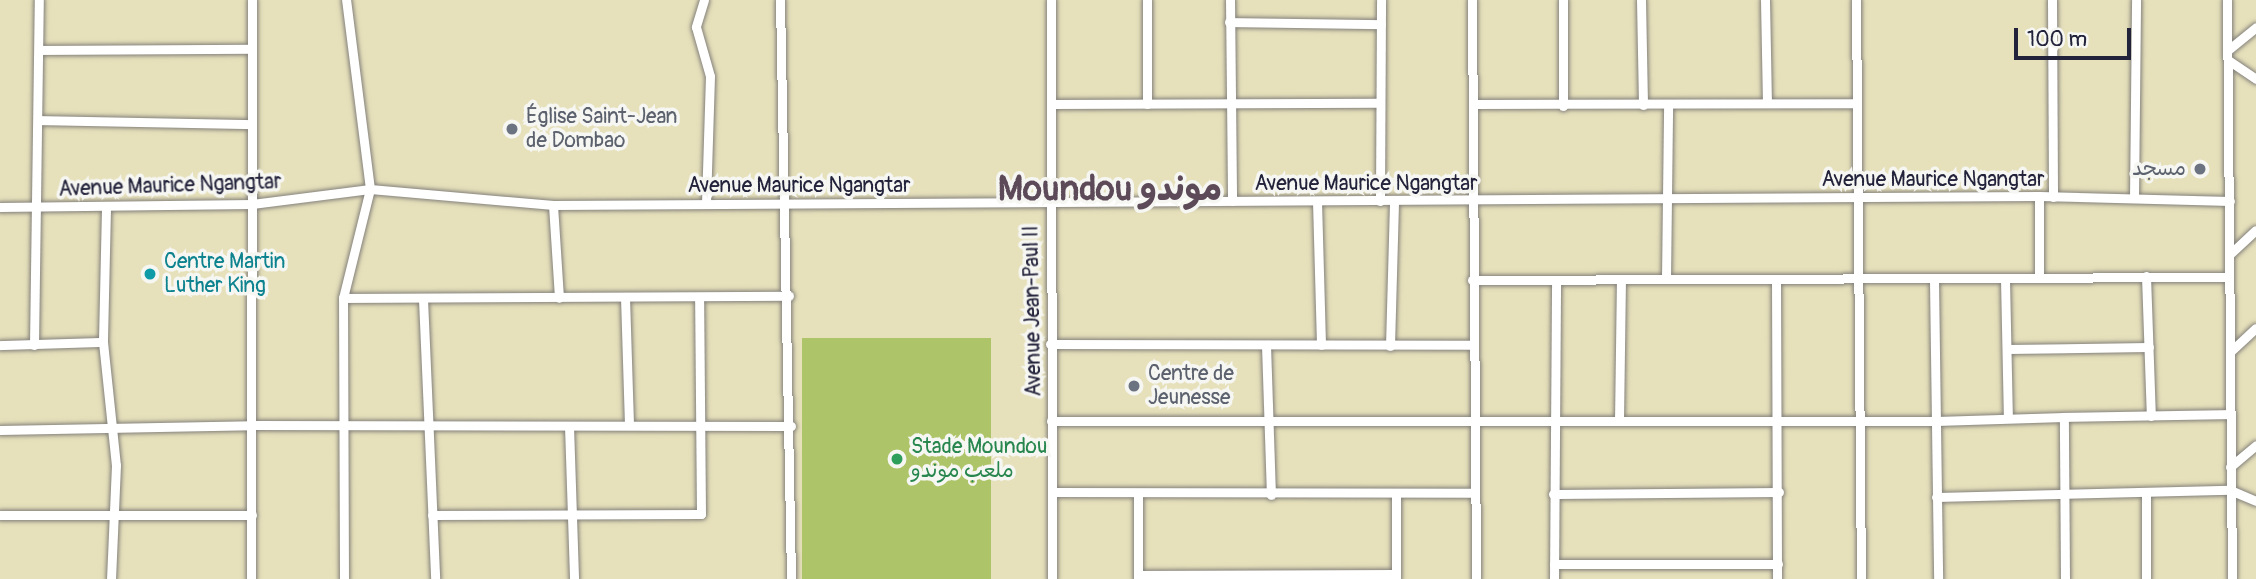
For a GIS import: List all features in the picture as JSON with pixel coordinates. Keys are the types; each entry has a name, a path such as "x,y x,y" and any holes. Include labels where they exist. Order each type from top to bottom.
{"street":[{"path":"34,345 33,208 39,120 39,0"},
{"path":"251,579 252,0"},
{"path":"344,579 343,298 370,189 345,0"},
{"path":"704,0 696,27 710,76 706,203"},
{"path":"780,0 789,296 791,579"},
{"name":"Avenue Jean-Paul II","path":"1051,0 1049,202 1052,579"},
{"path":"1147,0 1147,104"},
{"path":"1230,0 1232,201"},
{"path":"1380,201 1381,0"},
{"path":"1472,0 1475,579"},
{"path":"1563,0 1563,106"},
{"path":"1641,0 1643,105"},
{"path":"1765,0 1768,103"},
{"path":"1856,0 1861,579"},
{"path":"2052,0 2053,197"},
{"path":"2134,198 2136,0"},
{"path":"2227,0 2231,579"},
{"path":"1230,22 1381,24"},
{"path":"2228,55 2256,27"},
{"path":"39,50 252,49"},
{"path":"2228,55 2256,79"},
{"path":"1051,104 1380,103"},
{"path":"1473,104 1563,106 1855,103"},
{"path":"1666,279 1668,104"},
{"path":"39,120 252,124"},
{"name":"Avenue Maurice Ngangtar","path":"0,207 106,208 253,204 370,189 553,205 2039,197 2230,201"},
{"path":"2039,197 2039,277"},
{"path":"1317,201 1321,345"},
{"path":"1390,346 1394,201"},
{"path":"553,205 559,298"},
{"path":"106,208 103,342 112,428 114,513 111,579"},
{"path":"2230,254 2256,230"},
{"path":"2146,276 2151,416"},
{"path":"1472,280 1934,281 2039,277 2229,277"},
{"path":"1776,279 1779,421 1777,579"},
{"path":"2005,279 2008,417"},
{"path":"1619,421 1621,281"},
{"path":"1934,281 1938,579"},
{"path":"1554,579 1552,421 1556,282"},
{"path":"343,298 789,296"},
{"path":"625,297 629,425"},
{"path":"432,515 701,514 699,297"},
{"path":"423,299 435,579"},
{"path":"2230,352 2256,328"},
{"path":"0,345 103,342"},
{"path":"1050,344 1472,345"},
{"path":"1266,345 1271,495"},
{"path":"2007,349 2149,347"},
{"path":"1051,421 1937,421 2008,417 2230,414"},
{"path":"2064,417 2065,579"},
{"path":"0,430 252,425 343,429 791,426"},
{"path":"569,426 574,579"},
{"path":"2230,467 2256,445"},
{"path":"1936,497 2230,490 2256,501"},
{"path":"1052,492 1271,495 1475,493"},
{"path":"1553,494 1779,492"},
{"path":"2146,492 2146,579"},
{"path":"1138,494 1138,577 1269,578 1396,577 1396,494"},
{"path":"0,515 252,515"},
{"path":"1554,564 1778,564"}],"green space":[{"name":"Stade Moundou ملعب موندو","path":"802,338 991,338 991,579 802,579"}],"place":[{"name":"Église Saint-Jean de Dombao","path":"512,129"},
{"name":"مسجد","path":"2200,169"},
{"name":"Centre Martin Luther King","path":"150,274"},
{"name":"Centre de Jeunesse","path":"1134,386"},
{"name":"Stade Moundou ملعب موندو","path":"897,459"}],"district":[{"name":"Moundou موندو","path":"1110,189"}]}
